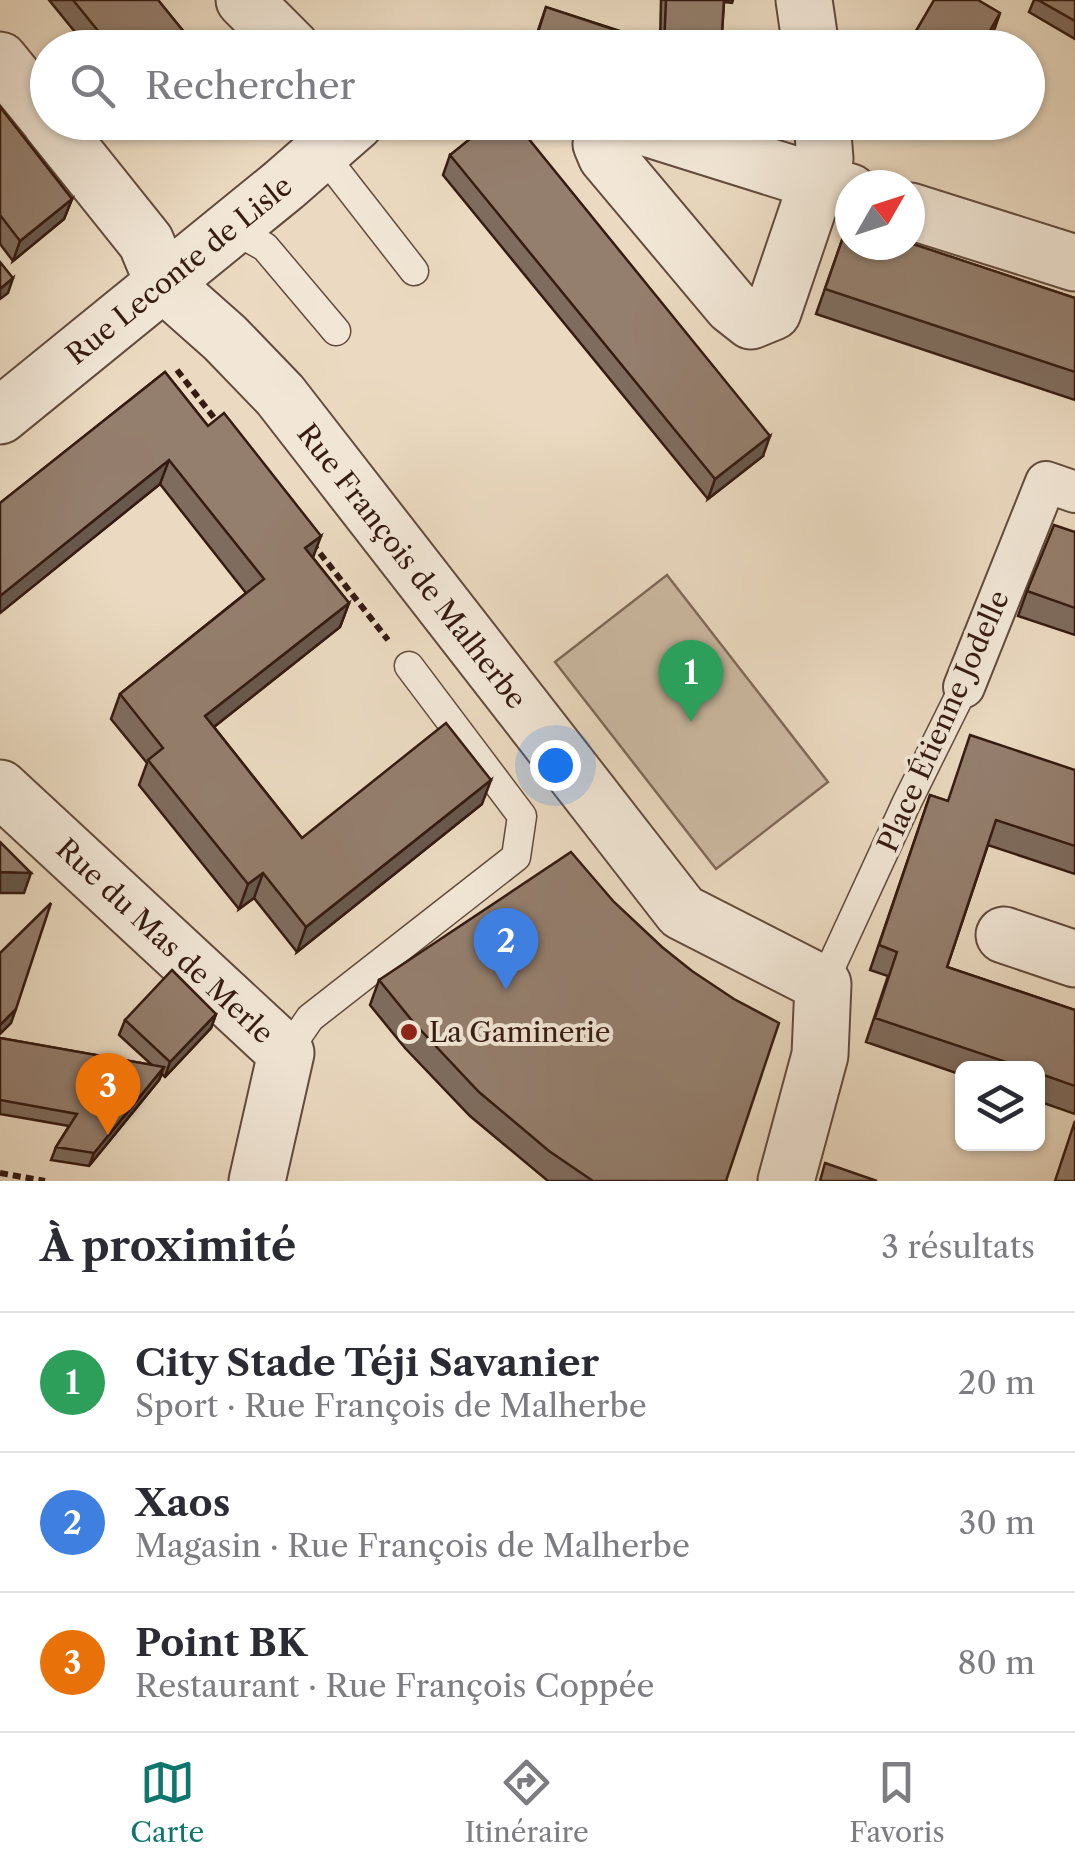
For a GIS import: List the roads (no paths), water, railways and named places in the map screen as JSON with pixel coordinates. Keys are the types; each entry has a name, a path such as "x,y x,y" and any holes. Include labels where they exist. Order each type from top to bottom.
{"street":[{"path":"244,0 274,30"},
{"path":"804,0 808,30"},
{"path":"0,60 30,97"},
{"path":"64,140 146,242 146,296"},
{"name":"Rue Leconte de Lisle","path":"0,416 337,140"},
{"path":"602,140 606,156 732,306 751,321 773,312 834,187 823,140"},
{"path":"685,140 834,187"},
{"path":"925,216 1075,263"},
{"name":"Rue François de Malherbe","path":"146,296 224,338 280,395 682,912 823,984"},
{"name":"Place Étienne Jodelle","path":"964,687 1046,482 1075,492"},
{"name":"Rue du Mas de Merle","path":"0,788 286,1053"},
{"path":"1004,935 1075,959"},
{"path":"786,1181 820,1054 823,984"},
{"path":"257,1181 286,1053"}],"lane":[{"path":"340,140 414,272"},
{"path":"231,228 265,246 336,331"},
{"path":"286,1053 310,1018 516,857 522,816 408,666"},
{"name":"Place Étienne Jodelle","path":"823,984 964,687"}],"place":[{"name":"City Stade Téji Savanier","path":"691,722"},
{"name":"Xaos","path":"506,990"},
{"name":"La Gaminerie","path":"409,1032"},
{"name":"Point BK","path":"108,1135"}]}
